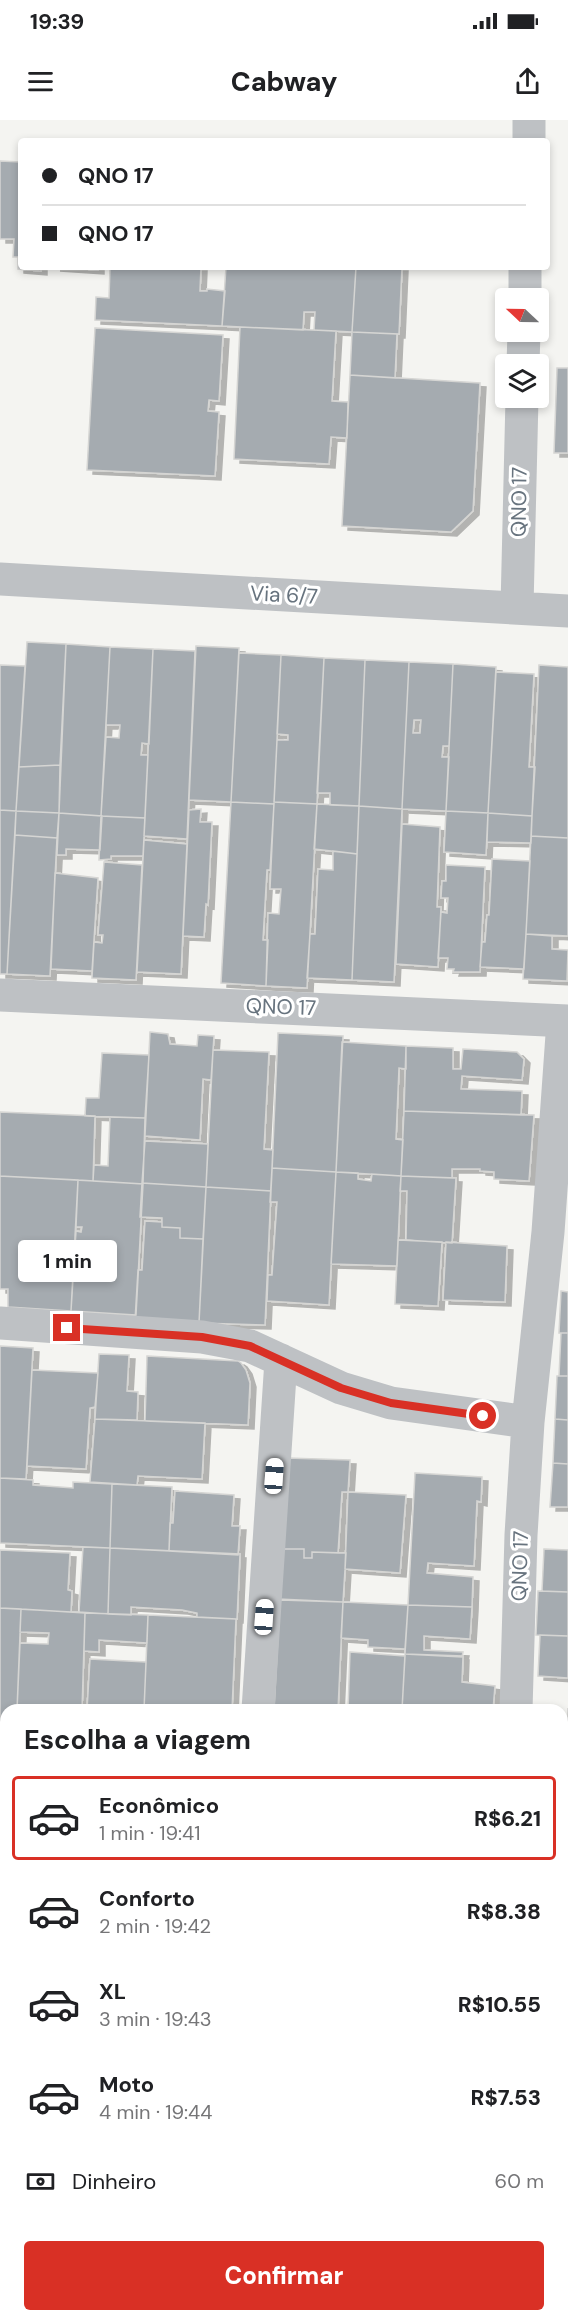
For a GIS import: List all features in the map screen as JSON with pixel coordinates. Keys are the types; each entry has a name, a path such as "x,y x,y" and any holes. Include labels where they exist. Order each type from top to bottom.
{"street":[{"path":"529,120 529,138"},
{"path":"525,270 525,288"},
{"name":"QNO 17","path":"517,607 522,408"},
{"name":"Via 6/7","path":"0,579 568,610"},
{"name":"QNO 17","path":"0,995 565,1021 548,1232 528,1422 521,1535 516,1704"},
{"path":"0,1323 202,1337 250,1346 341,1388 391,1403 528,1422"},
{"path":"258,1704 281,1360"}],"building":[{"path":"0,161 18,162 18,257 13,257 14,239 0,239"},
{"path":"110,270 201,270 200,291 207,291 207,289 225,291 222,326 95,320 96,297 109,298"},
{"path":"226,270 356,270 352,332 314,330 315,312 304,312 303,330 222,326"},
{"path":"356,270 402,270 399,334 352,332"},
{"path":"240,327 336,331 332,401 348,402 347,438 331,437 329,464 234,459"},
{"path":"95,328 223,335 219,401 209,400 208,411 219,412 215,476 87,470"},
{"path":"352,332 397,334 395,378 350,375"},
{"path":"557,368 568,368 568,453 554,453"},
{"path":"350,375 480,383 473,511 451,532 342,526"},
{"path":"27,642 66,644 60,765 19,767"},
{"path":"66,644 110,647 101,816 59,813"},
{"path":"196,646 239,648 231,802 189,800"},
{"path":"110,647 153,649 149,744 142,743 141,755 148,755 145,818 101,816 106,737 119,738 120,725 106,725"},
{"path":"153,649 195,651 187,839 144,836"},
{"path":"239,653 281,655 274,804 231,802"},
{"path":"281,655 324,658 317,804 274,802 277,740 288,740 288,735 277,734"},
{"path":"324,658 365,660 359,806 330,805 330,793 317,793"},
{"path":"365,660 409,662 402,809 359,806"},
{"path":"409,662 453,664 449,746 443,746 442,757 449,757 446,811 402,809","holes":["414,720 421,720 420,733 413,733"]},
{"path":"453,664 496,667 488,813 446,811"},
{"path":"0,665 25,666 16,811 0,810"},
{"path":"539,665 568,667 568,838 531,836"},
{"path":"496,672 534,674 529,767 535,767 532,816 488,813"},
{"path":"60,765 59,813 16,811 19,767"},
{"path":"231,802 274,804 263,940 268,940 266,986 221,983"},
{"path":"274,802 317,804 307,988 266,986 268,913 279,914 281,889 270,889"},
{"path":"317,804 359,806 357,854 314,849"},
{"path":"359,806 402,809 394,982 352,980"},
{"path":"201,809 200,822 212,822 204,937 183,936 189,810"},
{"path":"0,810 16,811 7,974 0,974"},
{"path":"16,811 59,813 57,838 15,835"},
{"path":"446,811 488,813 486,855 444,852"},
{"path":"59,813 102,816 100,850 66,849 66,855 57,855"},
{"path":"488,813 532,816 531,843 487,842"},
{"path":"101,816 145,818 143,856 111,856 111,859 99,860"},
{"path":"402,824 440,827 437,907 441,907 438,967 396,964"},
{"path":"15,835 57,838 50,976 7,974"},
{"path":"531,836 568,838 568,936 526,934"},
{"path":"144,840 187,844 181,974 137,972"},
{"path":"333,851 357,854 352,980 307,978 310,934 315,934 318,869 333,870"},
{"path":"492,859 530,861 524,969 480,967 482,942 485,942 487,915 489,915"},
{"path":"104,862 142,865 136,980 92,978 94,942 102,943 103,935 98,935"},
{"path":"446,865 485,867 480,972 453,972 454,969 447,969 448,958 438,958 441,912 447,913 448,898 441,898 442,881 446,881"},
{"path":"55,873 98,878 92,971 51,969"},
{"path":"526,934 552,936 552,949 568,950 567,981 523,979"},
{"path":"150,1032 168,1034 170,1044 197,1046 198,1035 214,1036 211,1080 203,1079 200,1140 145,1136"},
{"path":"278,1033 343,1036 336,1172 272,1168"},
{"path":"342,1042 406,1046 406,1069 399,1068 396,1139 403,1140 401,1176 336,1172"},
{"path":"406,1046 453,1048 453,1069 461,1069 463,1049 517,1052 524,1059 522,1080 462,1076 461,1089 522,1091 521,1115 404,1111"},
{"path":"213,1050 269,1052 264,1149 273,1150 271,1191 206,1187"},
{"path":"102,1053 149,1055 145,1118 85,1116 86,1098 99,1098"},
{"path":"404,1111 534,1115 529,1181 494,1179 494,1172 480,1171 480,1169 452,1169 452,1178 401,1176"},
{"path":"0,1112 95,1116 93,1181 0,1176"},
{"path":"110,1117 145,1118 143,1184 93,1181 94,1165 108,1166"},
{"path":"145,1141 208,1144 206,1187 142,1183"},
{"path":"272,1168 336,1172 329,1305 267,1301 268,1275 272,1275 277,1202 270,1202"},
{"path":"336,1172 358,1173 358,1179 371,1181 372,1174 401,1176 397,1266 331,1264"},
{"path":"0,1176 78,1180 71,1311 8,1307 8,1289 0,1289"},
{"path":"401,1176 456,1178 452,1243 406,1240 407,1191 400,1191"},
{"path":"78,1180 143,1184 136,1315 71,1311 76,1231 81,1232 82,1227 76,1227"},
{"path":"142,1183 206,1187 203,1239 180,1238 180,1228 162,1227 162,1218 140,1217"},
{"path":"206,1187 271,1191 265,1325 199,1323"},
{"path":"145,1221 162,1222 162,1227 180,1228 180,1238 203,1239 199,1323 135,1321 138,1270 142,1270"},
{"path":"398,1240 442,1242 438,1306 395,1304"},
{"path":"446,1242 507,1246 505,1302 443,1300"},
{"path":"561,1291 568,1292 568,1333 559,1333"},
{"path":"561,1333 568,1333 568,1376 559,1376"},
{"path":"0,1346 33,1348 26,1479 0,1478"},
{"path":"99,1354 129,1355 127,1391 138,1392 137,1420 95,1419"},
{"path":"147,1356 241,1363 250,1383 248,1425 145,1421"},
{"path":"32,1370 98,1373 95,1407 90,1408 86,1469 27,1466"},
{"path":"557,1376 568,1376 568,1420 555,1419"},
{"path":"95,1419 205,1423 202,1479 138,1476 137,1485 90,1482"},
{"path":"555,1419 568,1420 568,1464 553,1463"},
{"path":"287,1458 350,1460 348,1492 342,1492 338,1553 312,1552 312,1558 304,1558 304,1549 283,1549"},
{"path":"553,1463 568,1464 568,1507 550,1507"},
{"path":"415,1473 482,1477 481,1502 477,1501 474,1566 428,1563 427,1573 473,1577 472,1607 408,1605"},
{"path":"0,1478 33,1480 33,1485 73,1488 73,1482 112,1484 110,1548 0,1543"},
{"path":"112,1484 172,1487 169,1551 110,1548"},
{"path":"175,1491 234,1495 232,1526 240,1526 238,1555 169,1551"},
{"path":"348,1492 406,1495 400,1573 345,1569"},
{"path":"83,1547 110,1548 108,1614 79,1612"},
{"path":"110,1548 240,1554 237,1619 197,1617 197,1613 182,1610 131,1607 131,1615 108,1614"},
{"path":"283,1549 304,1549 304,1558 312,1558 312,1552 346,1553 343,1602 278,1599"},
{"path":"544,1549 568,1550 568,1592 542,1591"},
{"path":"0,1550 70,1553 68,1590 72,1591 71,1612 0,1608"},
{"path":"538,1591 568,1592 568,1636 536,1635"},
{"path":"280,1600 343,1602 338,1704 274,1704"},
{"path":"343,1602 408,1605 405,1649 368,1647 368,1640 341,1638"},
{"path":"408,1605 472,1607 470,1639 424,1636 424,1650 463,1652 462,1657 405,1654"},
{"path":"0,1608 21,1609 17,1704 0,1704"},
{"path":"21,1609 85,1613 82,1704 17,1704 20,1643 48,1644 49,1633 20,1632"},
{"path":"85,1613 148,1615 147,1643 99,1640 99,1652 84,1651"},
{"path":"148,1615 236,1619 232,1704 144,1704"},
{"path":"540,1635 568,1636 568,1678 538,1676"},
{"path":"350,1652 405,1656 402,1704 348,1704"},
{"path":"405,1654 463,1656 462,1682 495,1686 494,1704 402,1704"},
{"path":"90,1659 146,1662 144,1704 87,1704"}],"route":[{"path":"67,1328 202,1337 250,1346 341,1388 391,1403 483,1416"}]}
